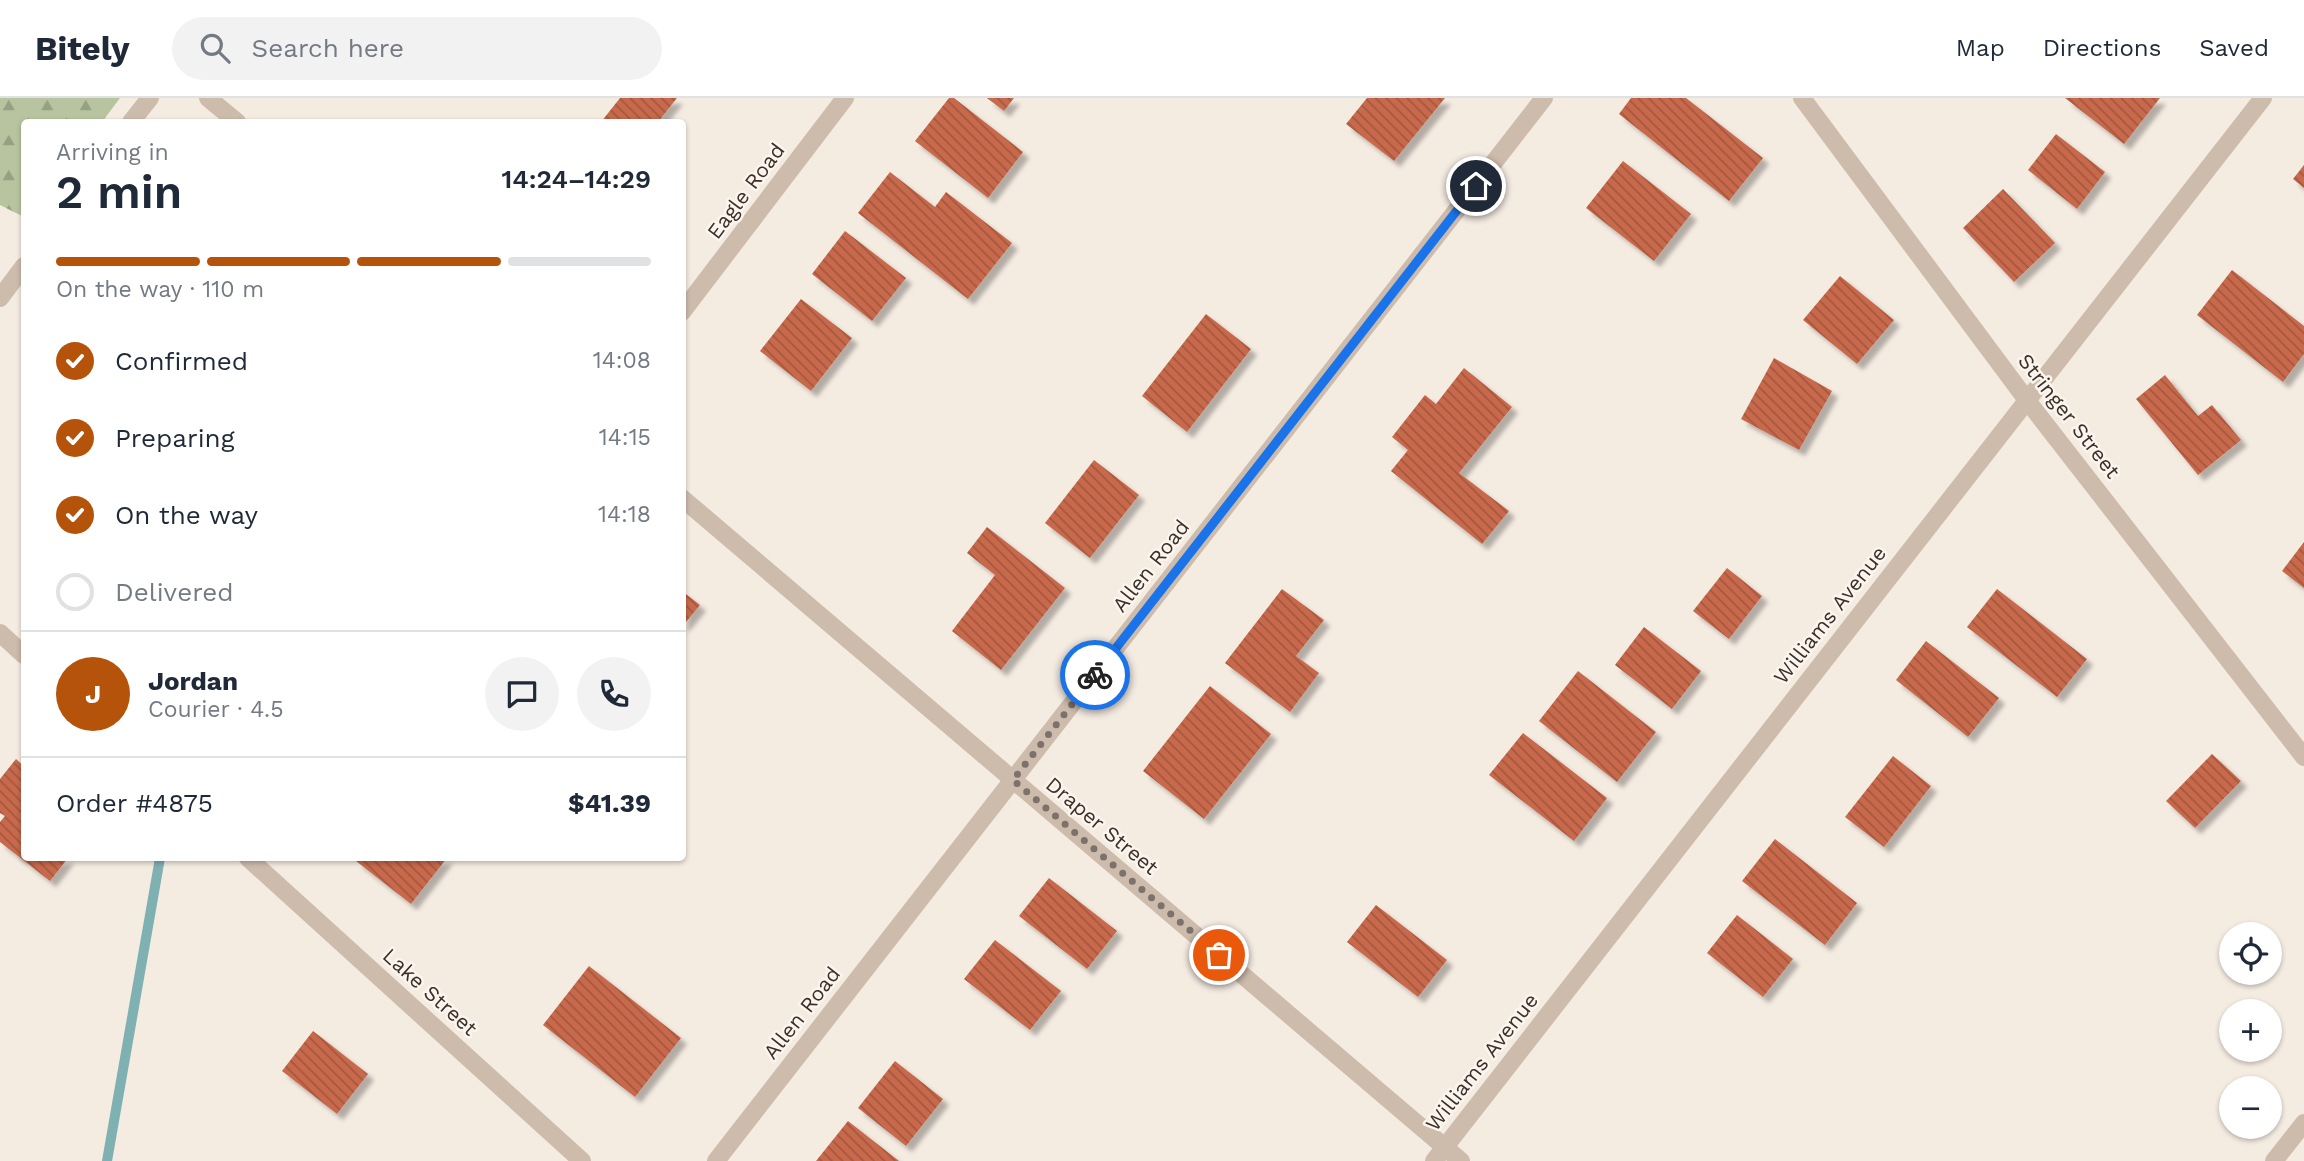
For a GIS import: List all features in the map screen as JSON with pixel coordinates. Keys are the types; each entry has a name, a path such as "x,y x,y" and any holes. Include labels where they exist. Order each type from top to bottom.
{"street":[{"path":"133,119 150,98"},
{"path":"208,98 233,119"},
{"name":"Eagle Road","path":"686,307 845,98"},
{"name":"Allen Road","path":"716,1161 1544,98"},
{"name":"Stringer Street","path":"1802,98 2026,399 2304,757"},
{"name":"Williams Avenue","path":"1439,1154 2263,98"},
{"path":"0,299 21,270"},
{"name":"Draper Street","path":"686,501 1013,780 1439,1154 1461,1161"},
{"path":"0,633 21,652"},
{"name":"Lake Street","path":"256,861 582,1161"},
{"path":"2274,1161 2304,1123"}],"green space":[{"path":"0,98 120,98 104,119 21,119 21,216 0,205"}],"building":[{"path":"620,98 677,98 660,119 603,119"},
{"path":"949,98 954,98 1023,152 988,198 915,141"},
{"path":"987,98 1014,98 1004,111"},
{"path":"1367,98 1445,98 1394,161 1346,124"},
{"path":"1631,98 1686,98 1763,158 1729,201 1619,114"},
{"path":"2065,98 2160,98 2124,144"},
{"path":"2056,134 2105,172 2077,209 2028,170"},
{"path":"1623,161 1691,214 1654,261 1586,208"},
{"path":"2304,165 2304,188 2293,179"},
{"path":"890,172 935,207 946,192 1012,243 968,299 858,213"},
{"path":"2003,189 2055,243 2014,282 1963,228"},
{"path":"845,231 906,278 872,321 812,274"},
{"path":"2232,270 2304,326 2304,354 2283,382 2197,315"},
{"path":"1840,276 1894,320 1857,364 1803,320"},
{"path":"801,299 852,338 811,391 760,351"},
{"path":"1206,314 1251,349 1187,432 1142,396"},
{"path":"1774,358 1832,391 1799,450 1741,419"},
{"path":"1464,368 1512,407 1459,473 1509,511 1482,544 1391,471 1408,450 1392,437 1425,395 1436,404"},
{"path":"2165,375 2198,416 2212,405 2241,440 2198,475 2136,399"},
{"path":"1094,460 1139,495 1090,558 1045,523"},
{"path":"987,527 1065,588 1001,670 952,631 995,575 967,553"},
{"path":"2304,542 2304,588 2282,571"},
{"path":"1727,568 1762,596 1729,639 1693,611"},
{"path":"1282,589 1324,620 1296,656 1319,673 1290,712 1225,663"},
{"path":"1997,589 2087,659 2057,697 1967,627"},
{"path":"686,594 700,605 686,622"},
{"path":"1644,627 1701,671 1672,709 1615,665"},
{"path":"1926,641 1999,698 1968,737 1896,680"},
{"path":"1578,671 1656,732 1617,782 1539,721"},
{"path":"1210,686 1271,734 1204,819 1143,771"},
{"path":"1523,733 1607,798 1574,841 1489,775"},
{"path":"2212,754 2241,781 2195,828 2166,801"},
{"path":"1893,756 1931,786 1884,847 1845,817"},
{"path":"16,759 21,763 21,858 0,842 0,822 5,816 0,813 0,779"},
{"path":"1775,839 1857,903 1825,945 1742,881"},
{"path":"24,861 66,861 50,881"},
{"path":"356,861 445,861 411,904"},
{"path":"1049,878 1117,931 1087,969 1019,916"},
{"path":"1376,905 1447,960 1418,997 1347,942"},
{"path":"1737,915 1793,959 1763,997 1707,953"},
{"path":"995,940 1061,991 1030,1030 964,979"},
{"path":"589,966 681,1038 635,1097 543,1025"},
{"path":"313,1031 368,1074 337,1114 282,1071"},
{"path":"895,1061 943,1099 906,1146 858,1108"},
{"path":"848,1121 899,1161 816,1161"}],"waterway":[{"path":"107,1161 159,861"}],"way so far":[{"path":"1095,675 1013,780 1219,955"}],"route":[{"path":"1095,675 1476,186"}]}
